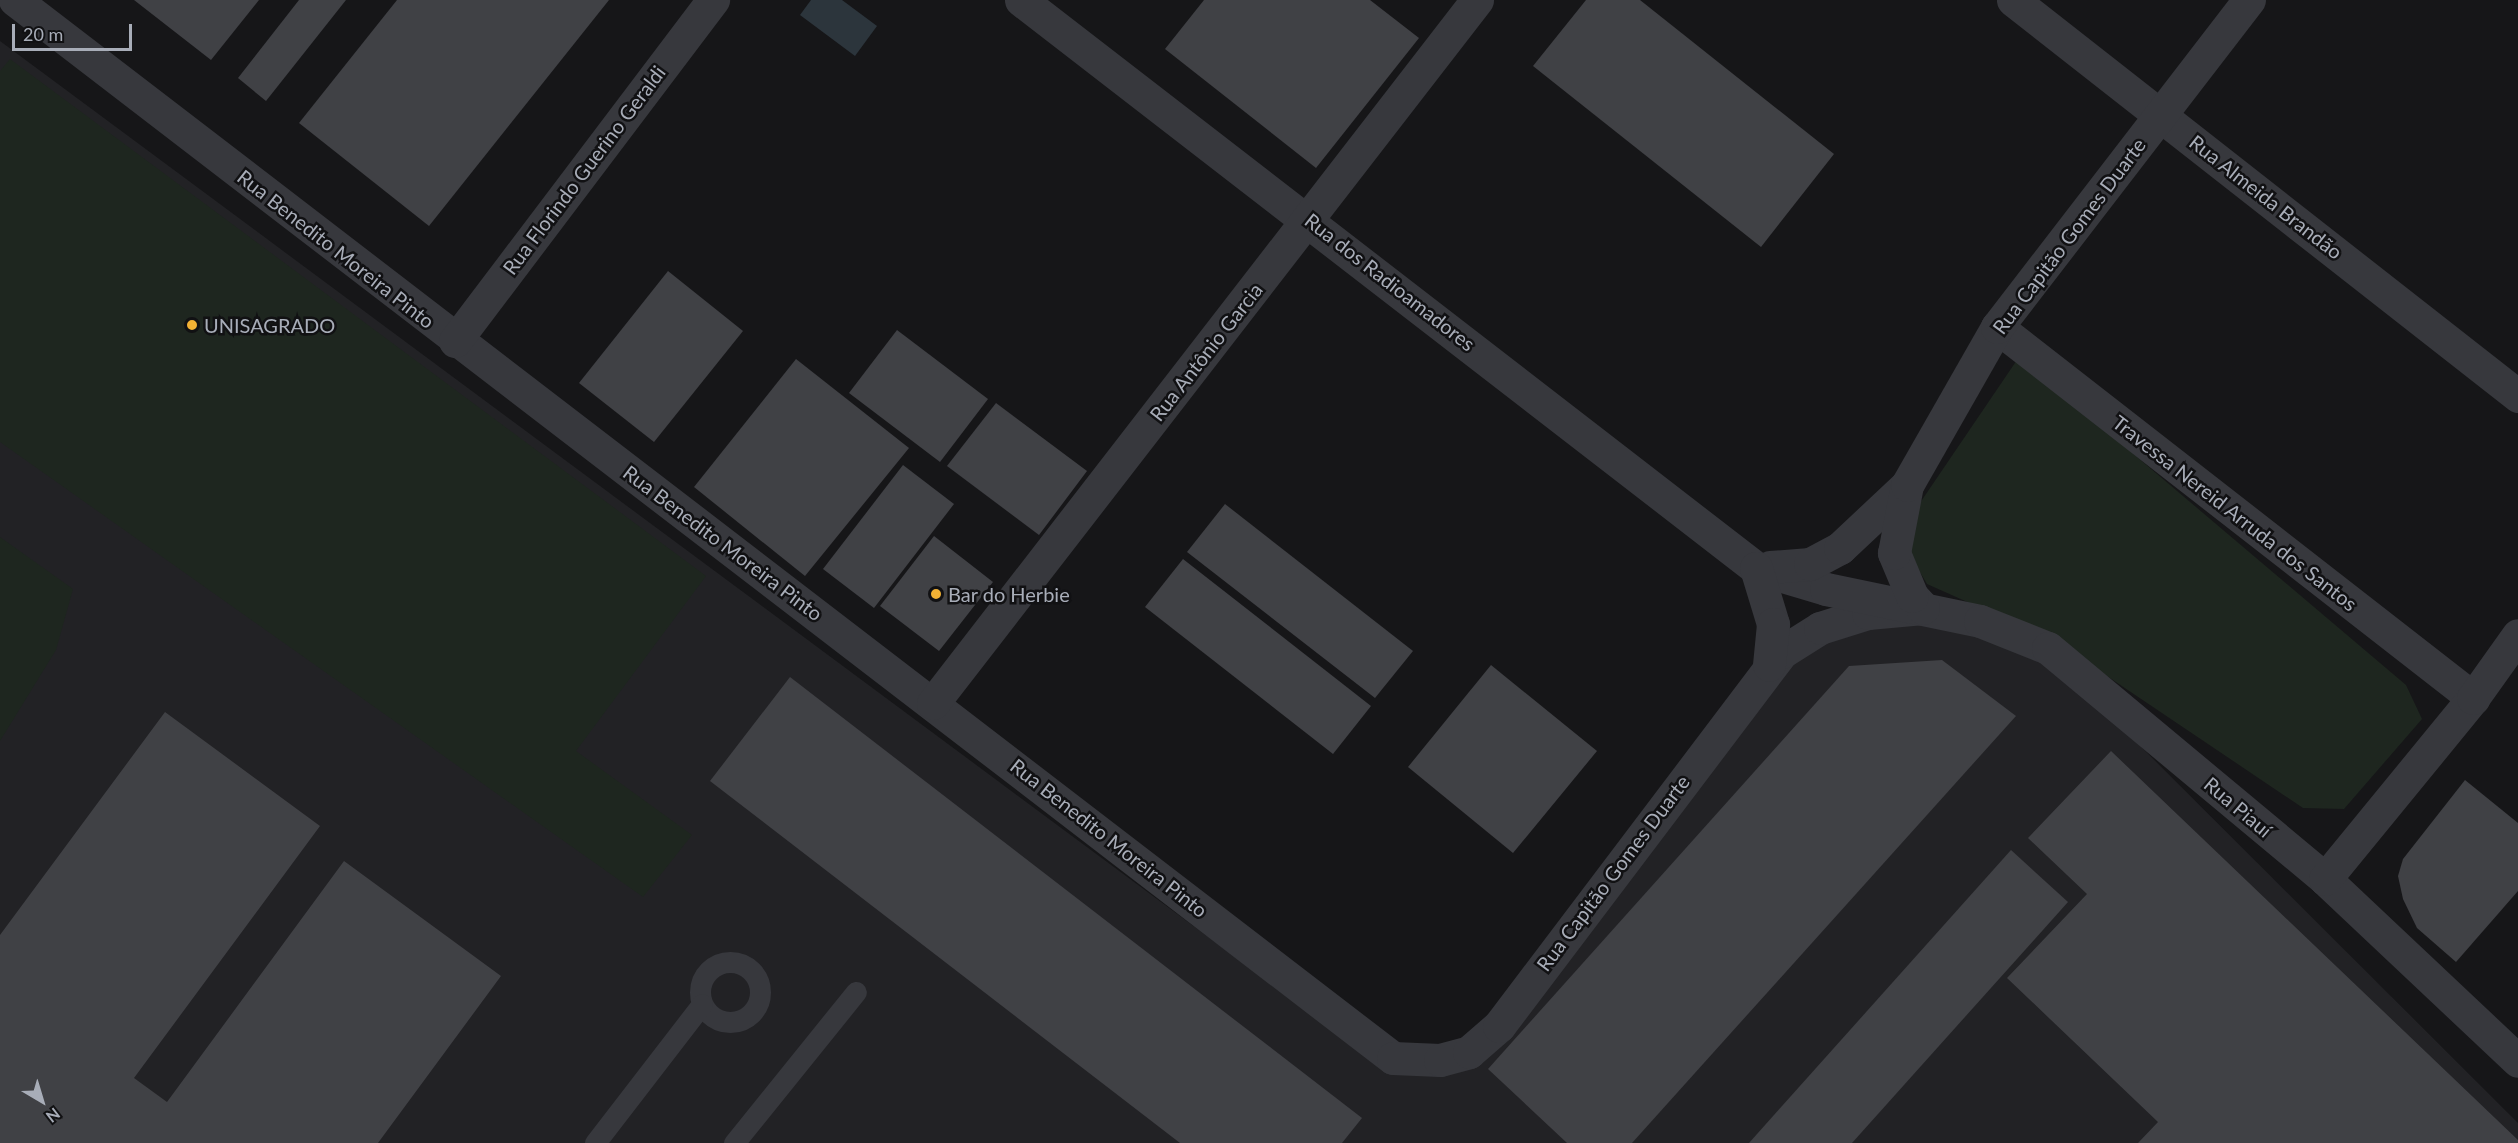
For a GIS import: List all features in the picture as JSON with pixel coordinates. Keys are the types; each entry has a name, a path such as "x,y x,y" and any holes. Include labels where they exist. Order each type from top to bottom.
{"street":[{"name":"Rua Benedito Moreira Pinto","path":"15,0 455,341 933,702 1394,1058 1440,1060"},
{"name":"Rua Florindo Guerino Geraldi","path":"455,341 714,0"},
{"name":"Rua dos Radioamadores","path":"1021,0 1309,219 1756,568"},
{"name":"Rua Antônio Garcia","path":"933,702 1478,0"},
{"name":"Rua Almeida Brandão","path":"2013,0 2163,114 2518,396"},
{"name":"Rua Capitão Gomes Duarte","path":"1907,485 1997,327 2249,0"},
{"name":"Travessa Nereid Arruda dos Santos","path":"1997,327 2473,698"},
{"path":"1769,664 1773,624 1756,568 1810,564 1840,548 1907,485"},
{"path":"1907,485 1894,553 1912,596 1923,608"},
{"name":"Rua Piauí","path":"1756,568 1826,589 1980,621 2048,648 2325,879 2518,1061"},
{"path":"1769,664 1820,628 1868,613 1923,608"},
{"path":"2325,879 2473,698 2518,635"},
{"name":"Rua Capitão Gomes Duarte","path":"1440,1060 1469,1052 1499,1026 1769,664"}],"lane":[{"path":"734,1143 856,992"},
{"path":"595,1143 702,1004"}],"shaded area":[{"path":"811,0 842,0 877,26 855,56 800,15"},
{"name":"UNISAGRADO","path":"0,41 1393,1074 1479,1055 1818,617 1914,610 2044,650 2518,1123 2518,1143 0,1143"},
{"path":"10,59 706,576 576,751 692,835 643,897 0,442 0,71"},
{"path":"2019,357 2406,685 2422,719 2344,809 2303,808 2055,641 1927,584 1911,557 1907,522"},
{"path":"0,537 73,589 56,650 0,741"}],"building":[{"path":"134,0 259,0 211,60"},
{"path":"299,0 346,0 266,101 238,78"},
{"path":"397,0 609,0 429,226 299,123"},
{"path":"1204,0 1370,0 1419,38 1316,168 1165,49"},
{"path":"1586,0 1640,0 1834,154 1761,247 1533,66"},
{"path":"668,271 743,331 654,442 579,383"},
{"path":"897,330 988,399 940,462 849,393"},
{"path":"796,359 909,448 805,576 694,487"},
{"path":"996,403 1087,471 1039,535 947,466"},
{"path":"903,465 954,504 874,608 823,569"},
{"path":"1225,504 1413,651 1375,698 1187,552"},
{"name":"Bar do Herbie","path":"934,536 993,582 939,651 880,606"},
{"path":"1183,559 1371,706 1333,754 1145,607"},
{"path":"1942,660 2016,716 1632,1143 1567,1143 1488,1069 1849,666"},
{"path":"1491,665 1597,751 1513,853 1408,767"},
{"path":"790,677 1362,1118 1342,1143 1180,1143 710,781"},
{"path":"165,712 320,826 134,1078 167,1102 344,861 501,976 378,1143 0,1143 0,935"},
{"path":"2111,751 2518,1140 2518,1143 2138,1143 2158,1122 2007,978 2087,894 2028,838"},
{"path":"2465,780 2518,823 2518,891 2456,962 2417,928 2403,899 2398,876 2403,859"},
{"path":"2011,850 2068,902 1852,1143 1749,1143"}],"place":[{"name":"UNISAGRADO","path":"192,325"},
{"name":"Bar do Herbie","path":"936,594"}]}
